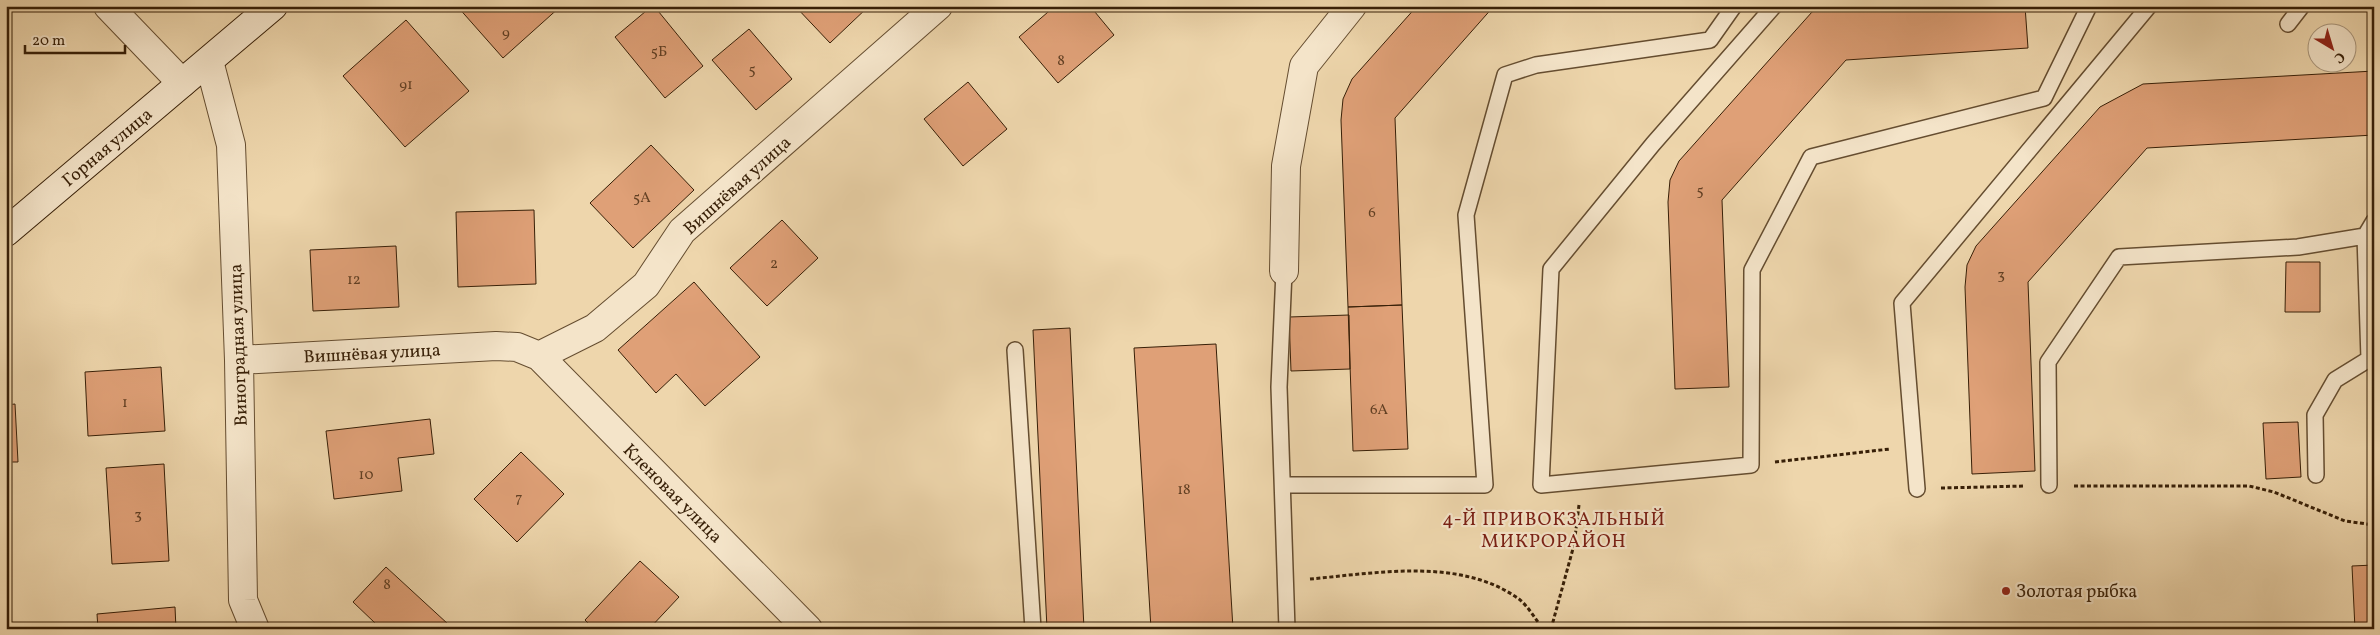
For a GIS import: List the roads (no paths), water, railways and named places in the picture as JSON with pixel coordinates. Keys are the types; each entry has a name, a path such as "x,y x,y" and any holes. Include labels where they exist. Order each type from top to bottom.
{"street":[{"path":"108,6 182,83"},
{"name":"Горная улица","path":"6,232 273,6"},
{"name":"Вишнёвая улица","path":"239,360 496,346 517,348 539,356 594,328 646,286 682,232 938,6"},
{"path":"1284,271 1286,166 1304,66 1352,6"},
{"name":"Виноградная улица","path":"209,61 231,145 239,360 243,600 256,629"},
{"name":"Кленовая улица","path":"539,356 808,629"}],"lane":[{"path":"1284,485 1485,485 1466,216 1505,75 1536,65 1710,40 1734,6"},
{"path":"1774,6 1653,144 1551,270 1541,485 1750,465 1752,270 1811,157 2044,98 2089,6"},
{"path":"1917,489 1902,303 2149,6"},
{"path":"2288,24 2302,6"},
{"path":"2316,475 2315,415 2335,380 2371,359 2365,236 2374,222"},
{"path":"2049,486 2048,362 2119,257 2298,247 2365,236"},
{"path":"1284,271 1279,387 1284,485 1287,629"},
{"path":"1016,350 1033,629"}],"place":[{"name":"Золотая рыбка","path":"2006,591"}],"district":[{"name":"4-Й ПРИВОКЗАЛЬНЫЙ МИКРОРАЙОН","path":"1554,529"}]}
